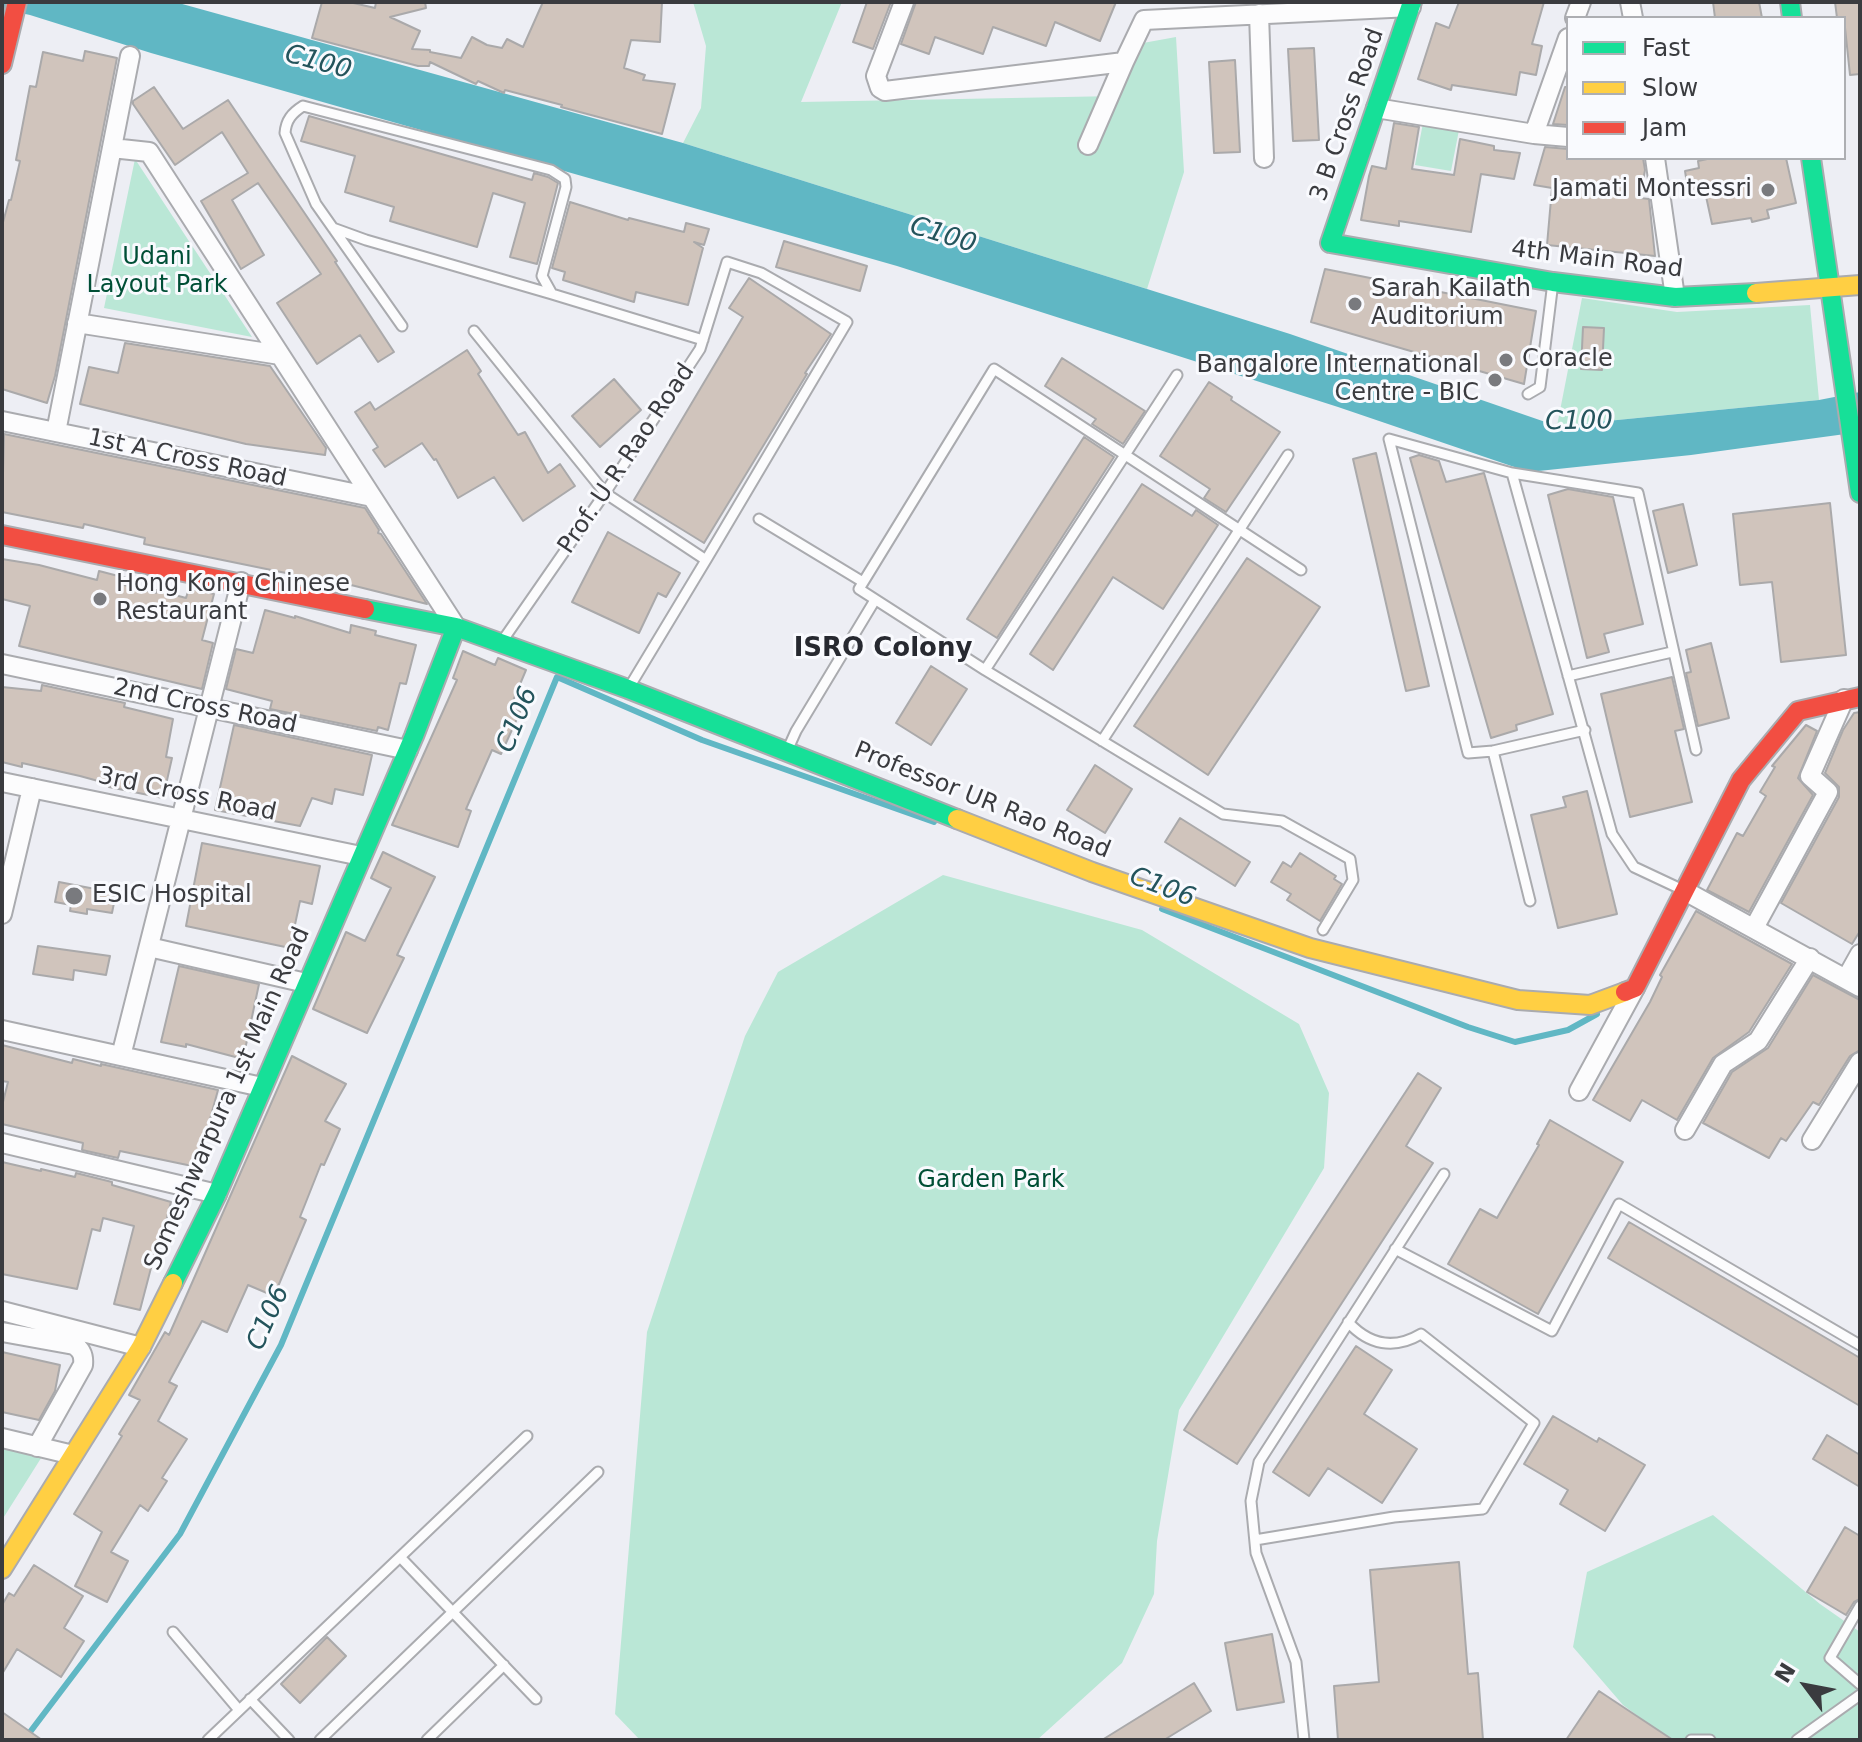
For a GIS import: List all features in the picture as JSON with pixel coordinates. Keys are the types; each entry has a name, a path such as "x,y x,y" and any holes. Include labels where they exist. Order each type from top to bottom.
{"street":[{"path":"2,64 17,2"},
{"path":"904,2 876,76 880,88 885,91 1124,62"},
{"path":"1088,145 1144,20 1412,4"},
{"name":"3 B Cross Road","path":"1330,243 1412,4"},
{"path":"1259,14 1264,158"},
{"path":"1534,134 1566,44"},
{"path":"56,432 130,56"},
{"path":"1376,108 1566,137"},
{"path":"112,148 149,152 456,627"},
{"path":"1655,160 1675,297"},
{"path":"1811,160 1860,493"},
{"name":"4th Main Road","path":"1330,243 1553,282 1675,297 1860,285"},
{"path":"77,323 280,355"},
{"name":"1st A Cross Road","path":"2,421 372,497"},
{"name":"Professor UR Rao Road","path":"2,535 456,627 628,689 1092,872 1310,948 1518,1000 1590,1005 1635,988"},
{"path":"121,1056 241,582"},
{"name":"Someshwarpura 1st Main Road","path":"2,1569 141,1347 217,1194 408,750 456,627"},
{"name":"2nd Cross Road","path":"2,664 408,750"},
{"path":"1754,928 1828,792 1810,776 1852,698"},
{"path":"1579,1091 1741,780 1798,711 1852,698"},
{"name":"3rd Cross Road","path":"2,782 361,856"},
{"path":"2,913 32,788"},
{"path":"1685,891 1853,983 1860,954"},
{"path":"149,947 306,983"},
{"path":"1685,1130 1723,1064 1758,1041 1810,958"},
{"path":"2,1030 262,1087"},
{"path":"1812,1140 1860,1062"},
{"path":"2,1143 217,1194"},
{"path":"2,1311 141,1347"},
{"path":"2,1332 74,1345 84,1358 37,1447"},
{"path":"2,1438 73,1455"}],"lane":[{"path":"402,326 316,204 285,133 293,112 303,106 551,170 565,179 563,199 542,276 552,294"},
{"path":"333,228 703,340"},
{"name":"Prof. U R Rao Road","path":"501,644 700,349 727,262 761,273 847,322 706,560"},
{"path":"1528,394 1540,387 1553,282"},
{"path":"474,331 605,493 706,560 628,689"},
{"path":"1301,570 994,369 859,589 985,670 1223,814 1282,821 1350,859 1353,880 1323,930"},
{"path":"985,670 1177,375"},
{"path":"1585,730 1493,751 1468,753 1389,439 1512,473 1638,493 1696,750"},
{"path":"1102,741 1288,455"},
{"path":"1512,473 1612,834 1634,867 1685,891"},
{"path":"759,519 863,582"},
{"path":"787,751 875,600"},
{"path":"1568,676 1672,652"},
{"path":"1493,751 1530,901"},
{"path":"1304,1740 1296,1662 1256,1553 1251,1501 1259,1462 1444,1174"},
{"path":"1395,1249 1552,1331 1619,1204 1860,1345"},
{"path":"1255,1540 1394,1517 1483,1509 1534,1423 1421,1334 1401,1343 1378,1343 1366,1338 1348,1322"},
{"path":"208,1740 527,1436"},
{"path":"320,1740 598,1472"},
{"path":"401,1558 536,1699"},
{"path":"1860,1606 1830,1658 1860,1684"},
{"path":"173,1632 239,1710"},
{"path":"427,1740 504,1665"},
{"path":"1797,1740 1860,1695"},
{"path":"250,1699 289,1740"},
{"path":"1691,1740 1710,1740"}],"green space":[{"path":"693,2 842,2 801,102 1117,96 1143,43 1176,37 1184,172 1147,289 683,143 701,108 706,46"},
{"path":"1423,123 1459,130 1451,171 1415,165"},
{"name":"Udani Layout Park","path":"135,159 252,337 104,308"},
{"path":"1582,298 1677,312 1810,305 1819,400 1557,426"},
{"name":"Garden Park","path":"943,875 1142,930 1299,1024 1329,1093 1324,1168 1179,1410 1157,1541 1154,1594 1122,1663 1037,1740 640,1740 615,1714 647,1332 745,1036 778,972"},
{"path":"2,1446 43,1455 2,1520"},
{"path":"1713,1515 1820,1604 1860,1632 1860,1740 1670,1740 1623,1705 1573,1647 1587,1572"}],"water":[{"name":"C100","path":"2,2 175,2 683,143 1290,334 1557,426 1819,400 1860,392 1860,432 1691,455 1529,472 1338,407 897,266 151,53 2,9"}],"building":[{"path":"322,2 349,2 375,8 376,2 425,2 426,8 390,17 420,31 412,49 461,58 472,37 502,48 507,39 523,47 543,2 662,2 660,42 631,40 624,68 645,75 643,80 675,84 662,134 505,90 504,93 478,81 476,84 430,62 429,66 418,66 312,38"},
{"path":"867,2 891,2 873,49 853,42"},
{"path":"916,2 1116,2 1100,41 1055,22 1046,46 993,27 983,54 935,37 929,54 901,44"},
{"path":"1459,2 1544,2 1532,44 1542,46 1536,75 1520,72 1516,95 1452,85 1451,90 1418,79 1436,23 1449,28"},
{"path":"1713,2 1759,2 1762,16 1715,16"},
{"path":"1835,2 1860,2 1860,74 1850,75 1846,16 1837,16"},
{"path":"1314,48 1319,140 1293,141 1288,49"},
{"path":"85,51 117,58 55,376 47,403 2,389 2,226 20,161 16,160 30,86 36,87 43,52 83,61"},
{"path":"1235,60 1240,152 1214,153 1209,62"},
{"path":"154,87 183,129 228,100 337,261 394,352 378,362 360,335 317,364 277,303 321,274 258,183 232,200 264,255 241,269 201,201 248,173 222,132 175,165 133,104"},
{"path":"1565,87 1566,87 1566,125 1553,124"},
{"path":"309,116 532,180 534,173 558,183 537,264 510,257 525,203 493,193 477,247 390,221 394,207 345,192 355,156 301,141"},
{"path":"1394,123 1419,127 1412,169 1454,175 1460,139 1494,146 1494,150 1520,153 1514,179 1481,174 1471,232 1399,221 1399,226 1361,220 1372,166 1386,169"},
{"path":"1545,147 1566,149 1566,160 1643,160 1645,170 1640,198 1649,199 1655,256 1547,245 1552,188 1534,185"},
{"path":"1786,160 1796,203 1767,210 1769,218 1712,224 1704,187 1688,190 1685,171 1699,168 1698,161"},
{"path":"570,202 628,220 684,232 686,223 709,229 704,245 694,242 703,248 688,305 636,292 634,302 563,280 565,272 552,268"},
{"path":"784,241 867,266 860,291 776,267"},
{"path":"1325,269 1536,311 1524,384 1311,322"},
{"path":"749,278 831,334 704,543 634,500 743,317 729,308"},
{"path":"1583,327 1604,328 1602,370 1581,369"},
{"path":"125,343 270,366 326,448 325,455 246,444 80,404 89,367 118,373"},
{"path":"467,350 481,371 478,374 518,435 525,432 548,473 560,464 575,486 523,521 494,477 458,498 436,459 422,443 385,467 373,450 378,447 355,412 370,402 375,410"},
{"path":"1062,358 1145,411 1123,444 1092,424 1096,419 1045,386"},
{"path":"614,379 641,410 600,447 572,416"},
{"path":"1209,382 1280,432 1226,512 1204,498 1210,489 1160,456"},
{"path":"4,434 365,508 378,533 427,604 343,583 342,588 286,573 144,544 145,538 84,524 83,528 2,512"},
{"path":"1084,437 1114,457 997,638 967,619"},
{"path":"1376,453 1429,686 1406,691 1353,459"},
{"path":"1419,455 1439,461 1446,482 1484,473 1553,714 1516,725 1517,730 1491,738 1410,458"},
{"path":"1142,484 1192,516 1196,510 1218,525 1163,609 1113,577 1053,670 1030,654"},
{"path":"1568,489 1613,497 1643,624 1604,634 1609,652 1587,658 1548,495"},
{"path":"1830,503 1846,655 1781,662 1772,582 1740,585 1733,514"},
{"path":"1683,504 1697,565 1668,573 1653,511"},
{"path":"608,532 680,573 666,597 658,593 639,633 572,602"},
{"path":"1247,558 1320,607 1208,775 1134,726"},
{"path":"2,559 97,580 99,571 126,578 124,585 186,598 189,588 214,594 202,640 213,643 202,689 19,646 30,606 2,599"},
{"path":"265,610 350,633 351,625 376,631 375,635 416,645 406,684 400,683 388,730 378,727 377,731 270,709 272,701 226,689 236,649 253,653"},
{"path":"1711,643 1729,718 1698,726 1686,673 1691,672 1686,650"},
{"path":"463,651 495,665 498,658 526,670 510,708 520,712 501,754 492,750 466,809 471,811 458,847 392,825 457,680 453,678"},
{"path":"931,666 967,689 931,745 896,723"},
{"path":"1672,677 1684,729 1675,731 1692,802 1630,817 1601,694"},
{"path":"42,685 125,703 124,707 173,719 166,757 172,758 163,798 22,763 22,767 2,762 2,687 41,691"},
{"path":"1860,712 1860,931 1852,944 1781,903 1839,797 1839,787 1825,773 1843,730 1854,713"},
{"path":"234,725 372,755 363,795 335,789 332,804 312,798 300,826 215,810"},
{"path":"1806,725 1817,731 1798,778 1813,795 1749,912 1707,890 1737,833 1743,836 1766,796 1760,792 1775,767 1772,766"},
{"path":"1095,765 1132,789 1105,833 1067,810"},
{"path":"1587,791 1617,914 1558,928 1531,815 1566,807 1563,797"},
{"path":"1180,818 1250,862 1235,886 1165,842"},
{"path":"202,843 320,866 312,904 300,901 290,948 186,926"},
{"path":"383,852 435,877 397,955 404,958 367,1033 313,1009 346,932 365,941 391,888 371,878"},
{"path":"1300,853 1336,876 1334,879 1342,884 1320,921 1287,900 1291,894 1271,882 1283,862 1291,867"},
{"path":"59,882 116,893 112,913 87,909 87,914 70,911 71,905 55,902"},
{"path":"1696,911 1792,964 1749,1032 1713,1058 1677,1120 1642,1100 1630,1121 1593,1100 1650,1002 1662,977 1660,975"},
{"path":"38,946 110,956 106,975 74,970 73,980 33,974"},
{"path":"179,966 259,984 243,1059 186,1044 186,1047 161,1042"},
{"path":"1813,975 1860,1000 1860,1050 1850,1056 1819,1105 1813,1102 1786,1141 1781,1138 1769,1158 1703,1123 1732,1072 1768,1048"},
{"path":"2,1045 72,1063 73,1059 101,1064 218,1090 197,1167 120,1151 118,1158 82,1150 83,1143 2,1124 2,1106 8,1082 2,1081"},
{"path":"292,1056 346,1084 325,1121 340,1129 324,1165 321,1164 300,1217 306,1220 274,1296 248,1285 227,1332 202,1321 169,1382 177,1386 158,1421 187,1439 162,1478 167,1481 148,1511 140,1505 111,1552 128,1561 107,1602 75,1586 102,1532 74,1514 122,1436 119,1434 140,1400 129,1395 165,1332 169,1335"},
{"path":"1418,1073 1441,1088 1406,1146 1433,1163 1237,1464 1184,1430"},
{"path":"1550,1120 1623,1162 1538,1314 1448,1264 1480,1209 1497,1218"},
{"path":"2,1162 75,1177 76,1173 171,1202 140,1310 114,1304 134,1226 103,1218 100,1231 92,1229 77,1289 2,1274"},
{"path":"1629,1222 1860,1358 1860,1406 1608,1258"},
{"path":"1356,1346 1392,1370 1364,1414 1417,1449 1382,1503 1328,1468 1309,1496 1273,1472"},
{"path":"2,1352 60,1365 55,1391 39,1420 2,1412"},
{"path":"1553,1416 1645,1465 1605,1531 1560,1504 1568,1490 1524,1464"},
{"path":"1827,1435 1860,1455 1860,1487 1813,1459"},
{"path":"1845,1527 1860,1536 1860,1599 1854,1602 1846,1615 1807,1592"},
{"path":"1459,1562 1468,1674 1478,1673 1483,1740 1338,1740 1334,1686 1379,1682 1370,1570"},
{"path":"34,1565 83,1596 64,1628 84,1641 61,1677 17,1649 2,1674 2,1605 9,1593 14,1596"},
{"path":"1272,1634 1284,1702 1237,1710 1225,1643"},
{"path":"327,1637 346,1656 300,1703 281,1684"},
{"path":"1194,1683 1211,1711 1164,1740 1102,1740"},
{"path":"1599,1691 1673,1740 1566,1740"},
{"path":"2,1712 42,1740 2,1740"}],"waterway":[{"name":"C106","path":"24,1740 180,1534 281,1345 557,677 702,740 934,822"},
{"name":"C106","path":"1162,909 1468,1027 1515,1042 1568,1030 1597,1014"}],"traffic: fast":[{"path":"1412,2 1330,243 1553,282 1675,297 1756,293"},
{"path":"1790,2 1792,16"},
{"path":"1811,160 1860,493"},
{"path":"365,609 456,627 628,689 957,819"},
{"path":"173,1283 217,1194 414,736 456,627"}],"traffic: slow":[{"path":"1756,293 1860,285"},
{"path":"957,819 1092,872 1310,948 1518,1000 1590,1005 1625,992"},
{"path":"2,1569 141,1347 173,1283"}],"traffic: jam":[{"path":"2,64 17,2"},
{"path":"2,535 365,609"},
{"path":"1625,992 1635,988 1741,780 1798,711 1860,697"}],"place":[{"name":"Jamati Montessri","path":"1768,190"},
{"name":"Sarah Kailath Auditorium","path":"1355,304"},
{"name":"Coracle","path":"1506,360"},
{"name":"Bangalore International Centre - BIC","path":"1495,380"},
{"name":"Hong Kong Chinese Restaurant","path":"100,599"},
{"name":"ESIC Hospital","path":"74,896"}],"district":[{"name":"ISRO Colony","path":"883,649"}]}
